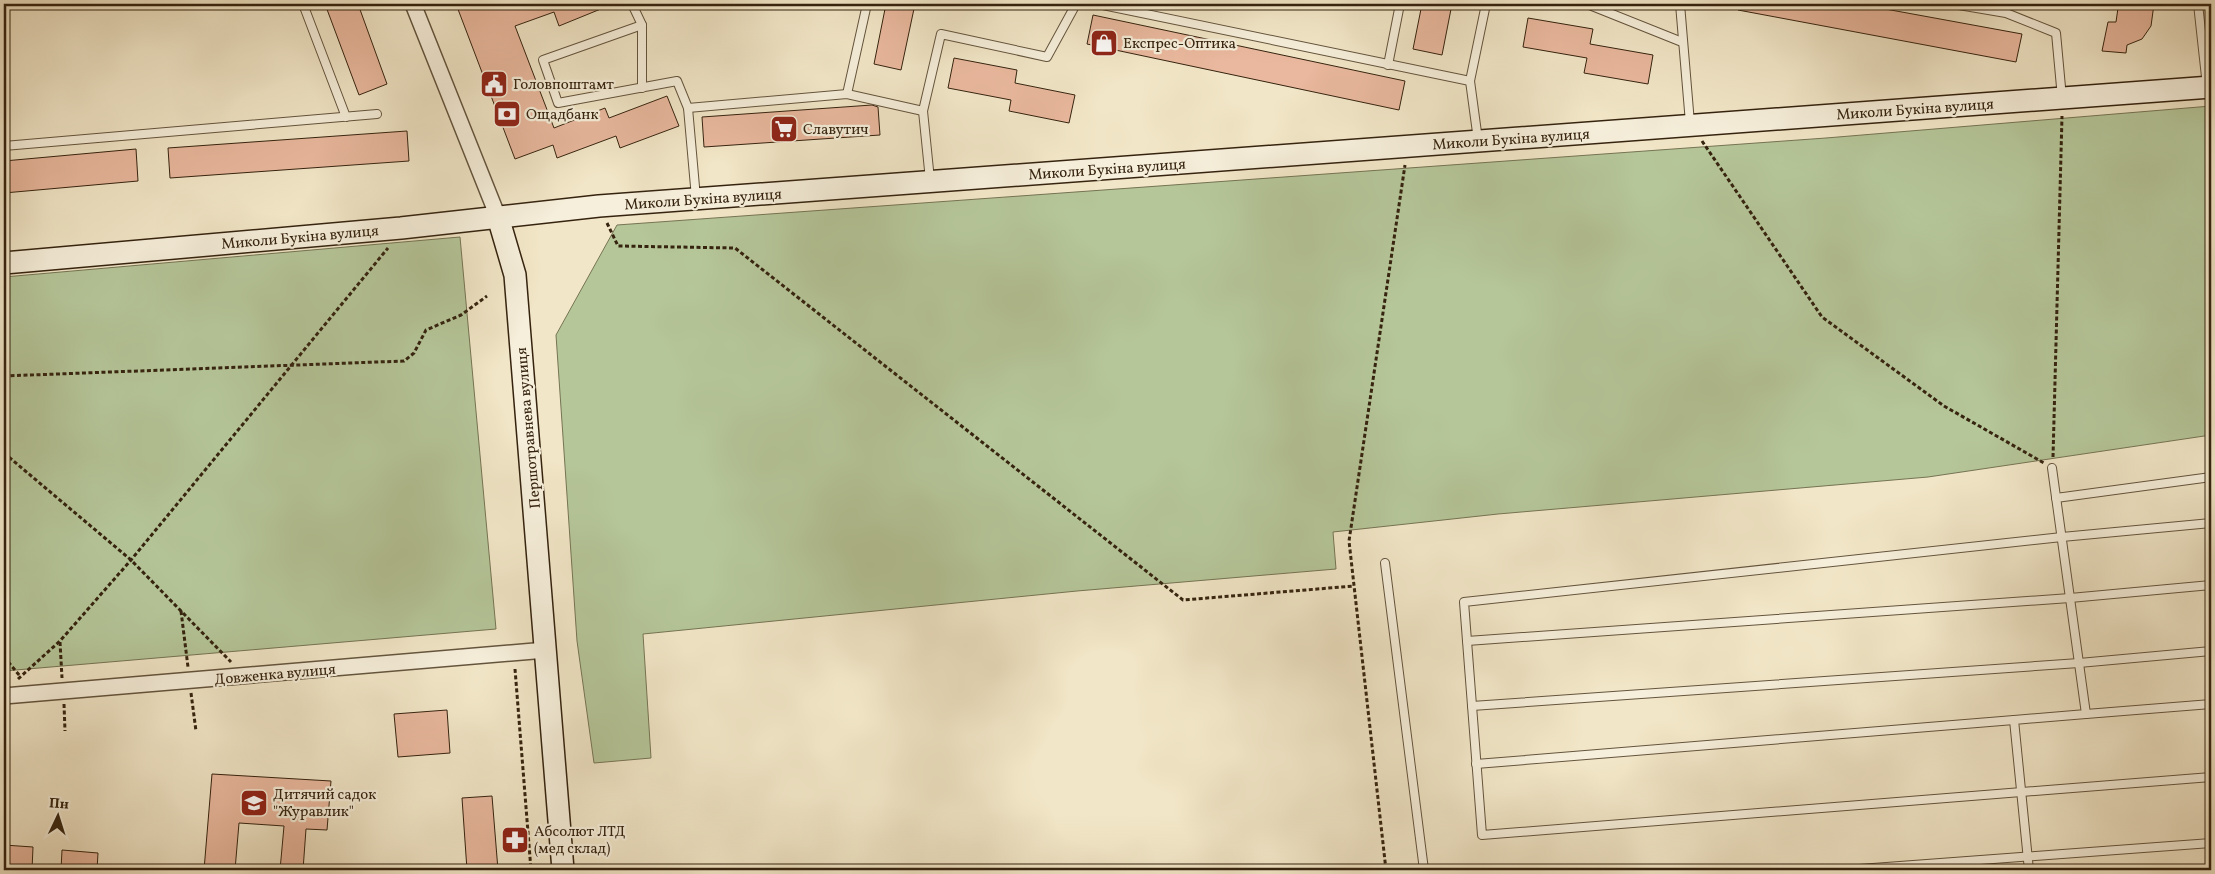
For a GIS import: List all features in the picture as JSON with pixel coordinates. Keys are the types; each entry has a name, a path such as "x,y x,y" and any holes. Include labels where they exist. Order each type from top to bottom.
{"street":[{"name":"Першотравнева вулиця","path":"413,4 498,216 515,275 563,870"},
{"name":"Миколи Букіна вулиця","path":"4,263 401,228 600,206 2209,87"},
{"name":"Довженка вулиця","path":"5,696 546,650"}],"lane":[{"path":"304,4 346,116"},
{"path":"632,4 642,25 642,88"},
{"path":"847,94 867,4"},
{"path":"930,182 923,111 941,34 1047,57 1076,4"},
{"path":"1098,4 1470,81"},
{"path":"1141,13 1143,4"},
{"path":"1388,65 1400,4"},
{"path":"1478,141 1470,81 1486,4"},
{"path":"1587,4 1682,42"},
{"path":"1680,4 1691,125"},
{"path":"1952,4 2006,13 2056,33 2062,98"},
{"path":"2198,4 2209,87"},
{"path":"642,25 543,60 558,103 677,82 688,108 696,199"},
{"path":"688,108 847,94 923,111"},
{"path":"4,146 377,114"},
{"path":"2052,468 2086,714"},
{"path":"2056,498 2211,477"},
{"path":"2211,524 2062,537 1464,602 1482,835 2211,776"},
{"path":"1385,563 1424,870"},
{"path":"1467,641 2070,598 2211,585"},
{"path":"1472,706 2079,663 2211,651"},
{"path":"1476,764 2211,704"},
{"path":"2014,720 2029,870"},
{"path":"1846,870 2211,844"}],"path":[{"path":"1691,125 1822,317 1944,406 2052,468 2062,98"},
{"path":"1386,870 1349,541 1407,146"},
{"path":"600,206 618,246 735,248 1184,600 1354,586"},
{"path":"5,696 20,676 60,641 131,560 390,246"},
{"path":"4,376 404,361 414,353 426,330 461,316 487,296"},
{"path":"4,453 131,560 245,677"},
{"path":"4,657 20,676"},
{"path":"515,668 531,870"}],"green space":[{"path":"2211,106 2211,435 1928,477 1498,514 1333,532 1336,569 1077,591 643,634 651,758 594,763 577,641 556,335 617,225 1826,138"},
{"path":"460,237 496,629 4,671 4,277"}],"building":[{"path":"325,4 358,4 387,84 359,95"},
{"path":"456,4 613,4 559,26 554,12 515,26 554,128 605,108 609,118 667,96 679,126 620,148 616,136 557,158 553,145 515,159"},
{"path":"886,4 915,4 901,70 874,64"},
{"path":"1422,4 1452,4 1442,55 1413,49"},
{"path":"1738,4 1858,4 2022,34 2016,62 1738,10"},
{"path":"2122,4 2154,4 2151,26 2142,39 2127,45 2126,53 2102,51 2108,22 2116,22 2118,8 2122,8"},
{"path":"1093,15 1405,81 1399,110 1087,44"},
{"path":"1528,18 1593,29 1590,44 1653,55 1648,84 1584,73 1587,58 1523,47"},
{"path":"954,58 1017,70 1015,83 1075,95 1069,123 1009,111 1011,100 948,88"},
{"path":"872,105 878,107 880,135 704,147 702,117"},
{"path":"407,131 409,161 170,178 168,148"},
{"path":"136,149 138,181 4,193 4,161"},
{"path":"447,710 450,753 398,757 394,714"},
{"path":"212,774 331,781 327,830 306,829 303,870 280,870 284,826 239,823 235,870 204,870"},
{"path":"492,796 498,870 467,870 462,798"},
{"path":"4,845 33,847 32,870 4,870"},
{"path":"62,850 98,853 97,870 61,870"}],"place":[{"name":"Експрес-Оптика","path":"1104,43"},
{"name":"Головпоштамт","path":"494,84"},
{"name":"Ощадбанк","path":"507,114"},
{"name":"Славутич","path":"784,129"},
{"name":"Дитячий садок \"Журавлик\"","path":"254,803"},
{"name":"Абсолют ЛТД (мед склад)","path":"515,840"}]}
